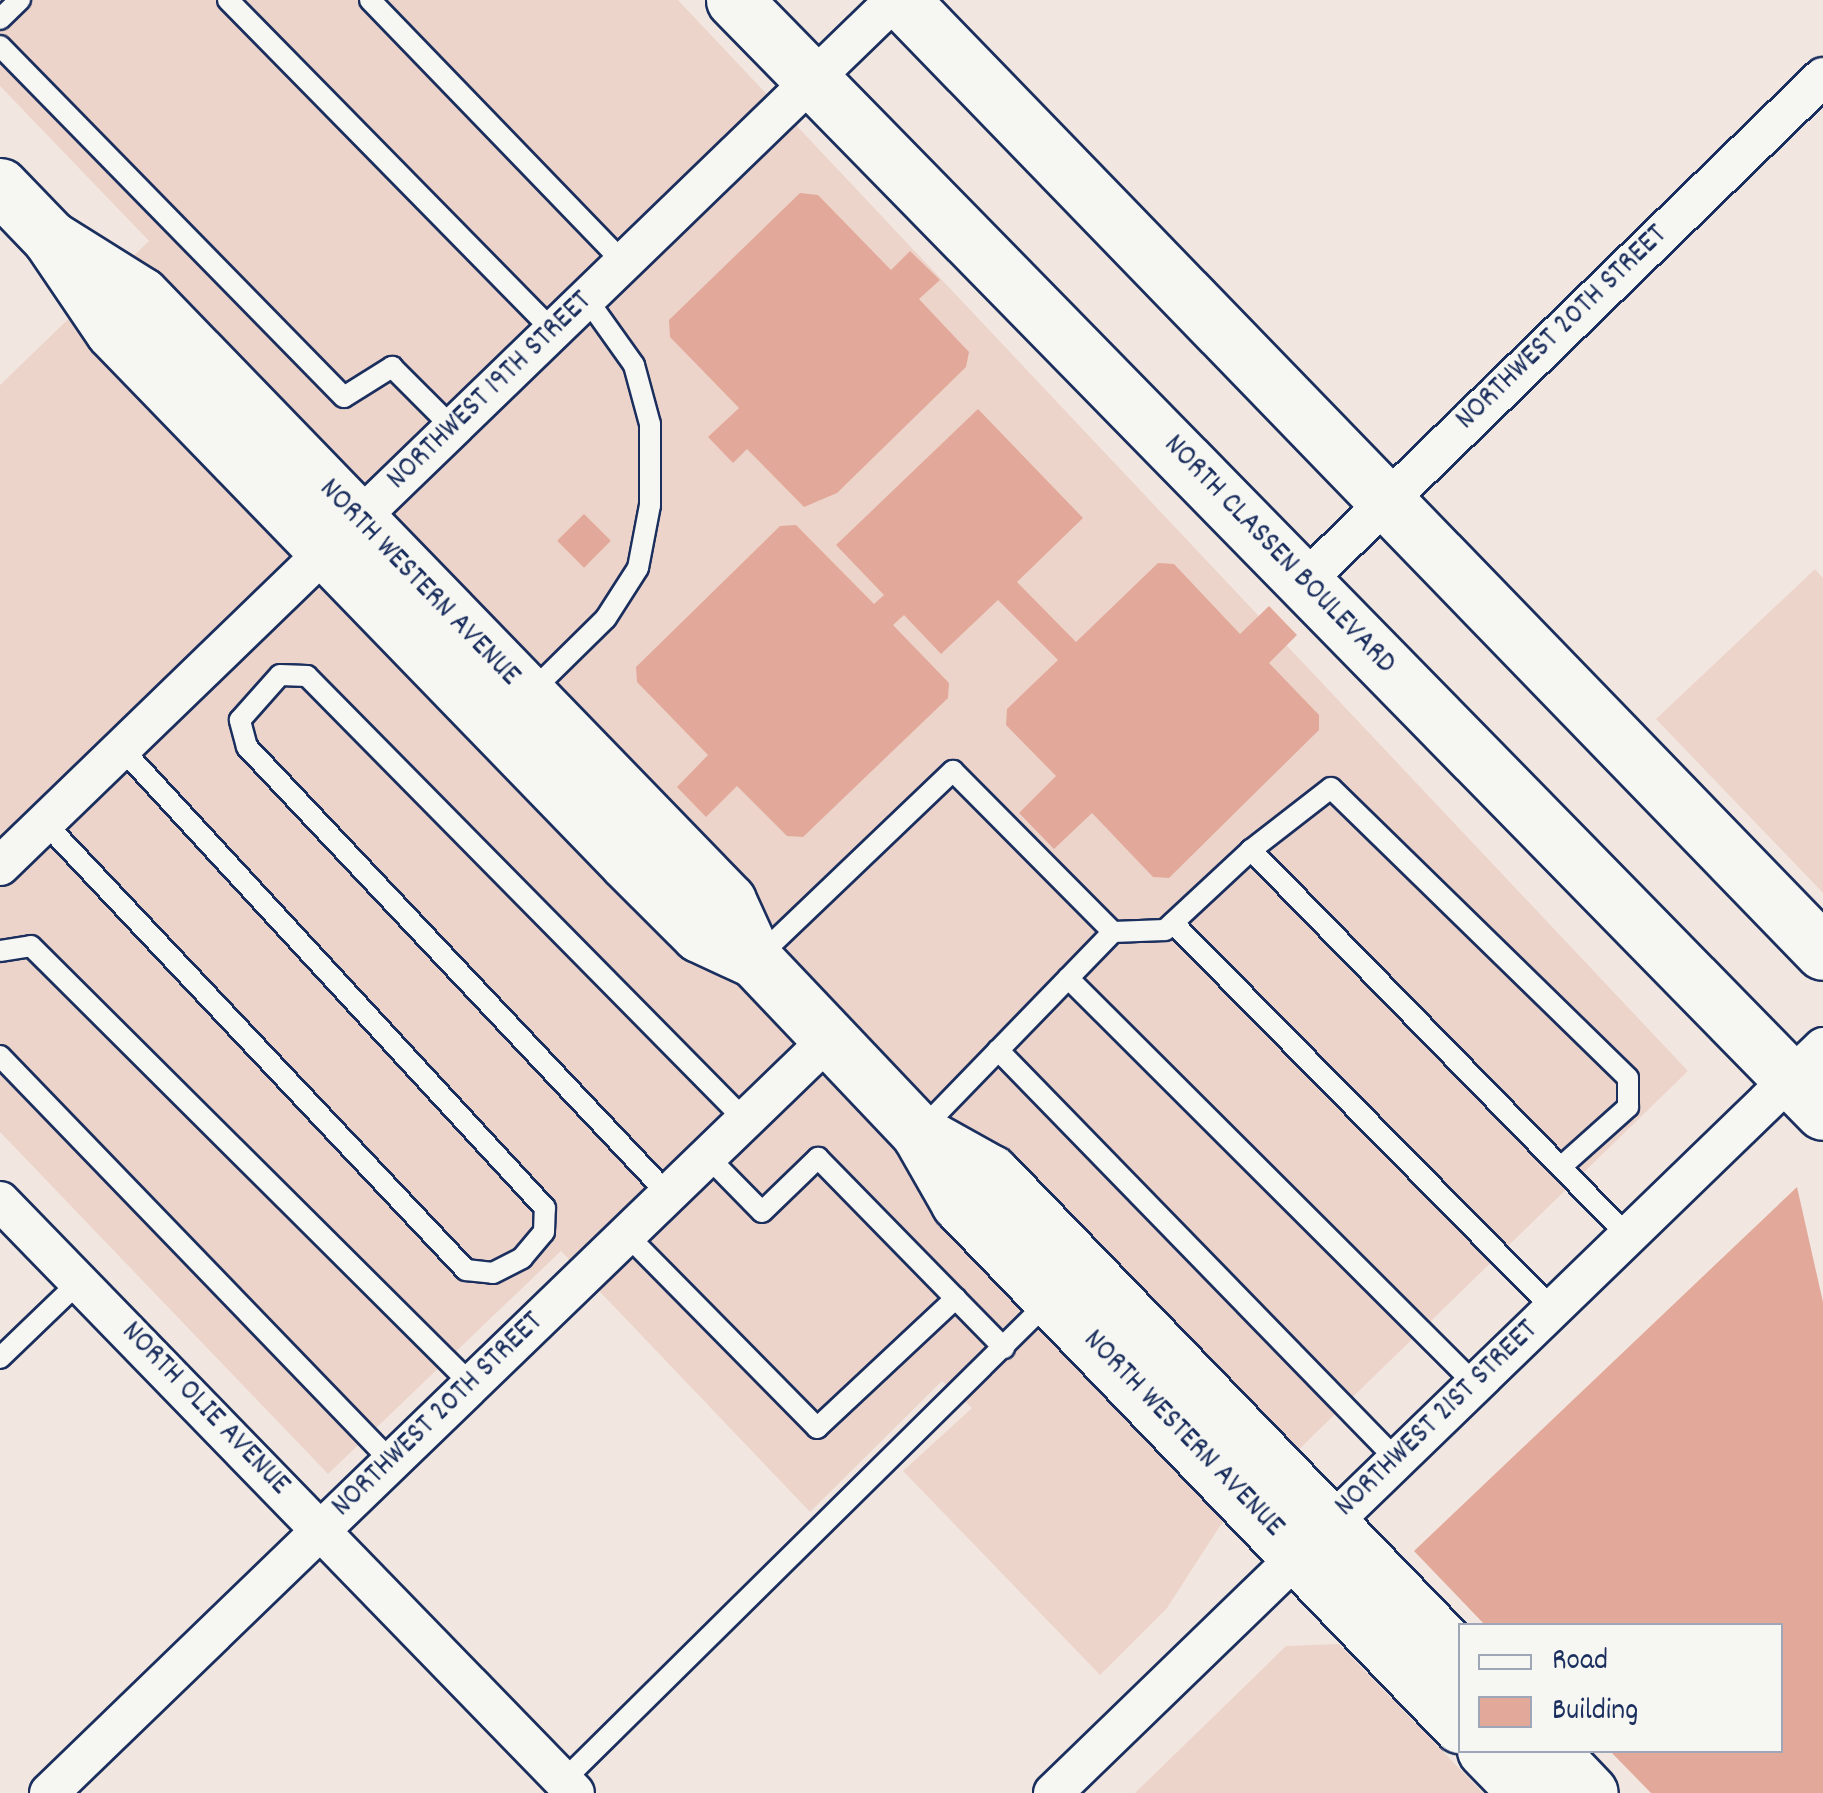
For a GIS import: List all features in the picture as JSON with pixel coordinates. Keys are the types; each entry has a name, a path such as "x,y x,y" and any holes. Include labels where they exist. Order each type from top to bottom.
{"street":[{"name":"NORTH CLASSEN BOULEVARD","path":"734,0 1304,582 1812,1079"},
{"name":"NORTHWEST 19TH STREET","path":"0,866 898,0"},
{"path":"898,0 1823,952"},
{"name":"NORTHWEST 20TH STREET","path":"1304,582 1823,77"},
{"name":"NORTH WESTERN AVENUE","path":"0,186 50,238 113,331 343,536 511,711 699,934 755,960 918,1133 959,1203 1051,1299 1314,1540 1458,1657"},
{"name":"NORTHWEST 20TH STREET","path":"49,1793 829,1039"},
{"name":"NORTHWEST 21ST STREET","path":"1052,1793 1628,1236 1812,1079"},
{"name":"NORTH WESTERN AVENUE","path":"918,1133 991,1173 1314,1540 1458,1721"},
{"name":"NORTH OLIE AVENUE","path":"0,1201 569,1787"},
{"path":"1489,1753 1526,1793"},
{"path":"1552,1753 1590,1793"}],"lane":[{"path":"0,19 20,0"},
{"path":"228,0 553,331"},
{"path":"370,0 624,263"},
{"path":"0,46 344,398 392,367 452,428"},
{"path":"511,711 617,601 638,568 650,505 650,424 634,365 587,299"},
{"path":"668,1194 247,747 240,720 280,674 307,676 744,1120"},
{"path":"45,822 466,1270 493,1273 522,1258 544,1232 544,1208 122,748"},
{"path":"755,960 953,771 1113,932"},
{"path":"918,1133 1113,932 1173,924 1251,850 1331,788 1628,1078 1628,1107 1561,1167"},
{"path":"1251,850 1628,1236"},
{"path":"1173,924 1553,1309"},
{"path":"0,951 32,946 472,1384"},
{"path":"1068,978 1475,1384"},
{"path":"998,1050 1398,1460"},
{"path":"0,1056 392,1462"},
{"path":"707,1156 762,1212 818,1158 1004,1348"},
{"path":"627,1235 818,1428 956,1298"},
{"path":"0,1358 79,1282"},
{"path":"569,1787 1051,1299"}],"shaded area":[{"path":"0,0 678,0 1688,1071 1220,1526 1167,1608 1100,1675 903,1471 972,1408 942,1381 810,1512 561,1251 328,1474 0,1132 0,385 149,241 0,86"},
{"path":"1815,569 1823,578 1823,893 1656,719"},
{"path":"1339,1644 1483,1793 1135,1793 1286,1646"}],"building":[{"path":"800,193 818,195 891,270 910,251 940,280 919,299 969,352 966,367 837,493 804,507 747,449 733,463 708,437 739,408 670,337 669,320"},
{"path":"978,409 1083,518 1017,582 1076,642 1158,563 1174,564 1240,634 1269,606 1297,635 1269,663 1319,715 1319,730 1169,878 1153,877 1092,813 1054,849 1019,813 1056,776 1006,725 1007,709 1058,660 998,600 941,654 904,615 893,625 949,683 948,698 803,837 787,836 737,786 706,817 677,787 708,755 637,682 636,667 780,526 796,525 874,604 884,595 836,545"},
{"path":"584,514 611,541 584,568 557,541"},
{"path":"1797,1187 1823,1302 1823,1793 1651,1793 1612,1753 1783,1753 1783,1623 1483,1623 1414,1551"}]}
